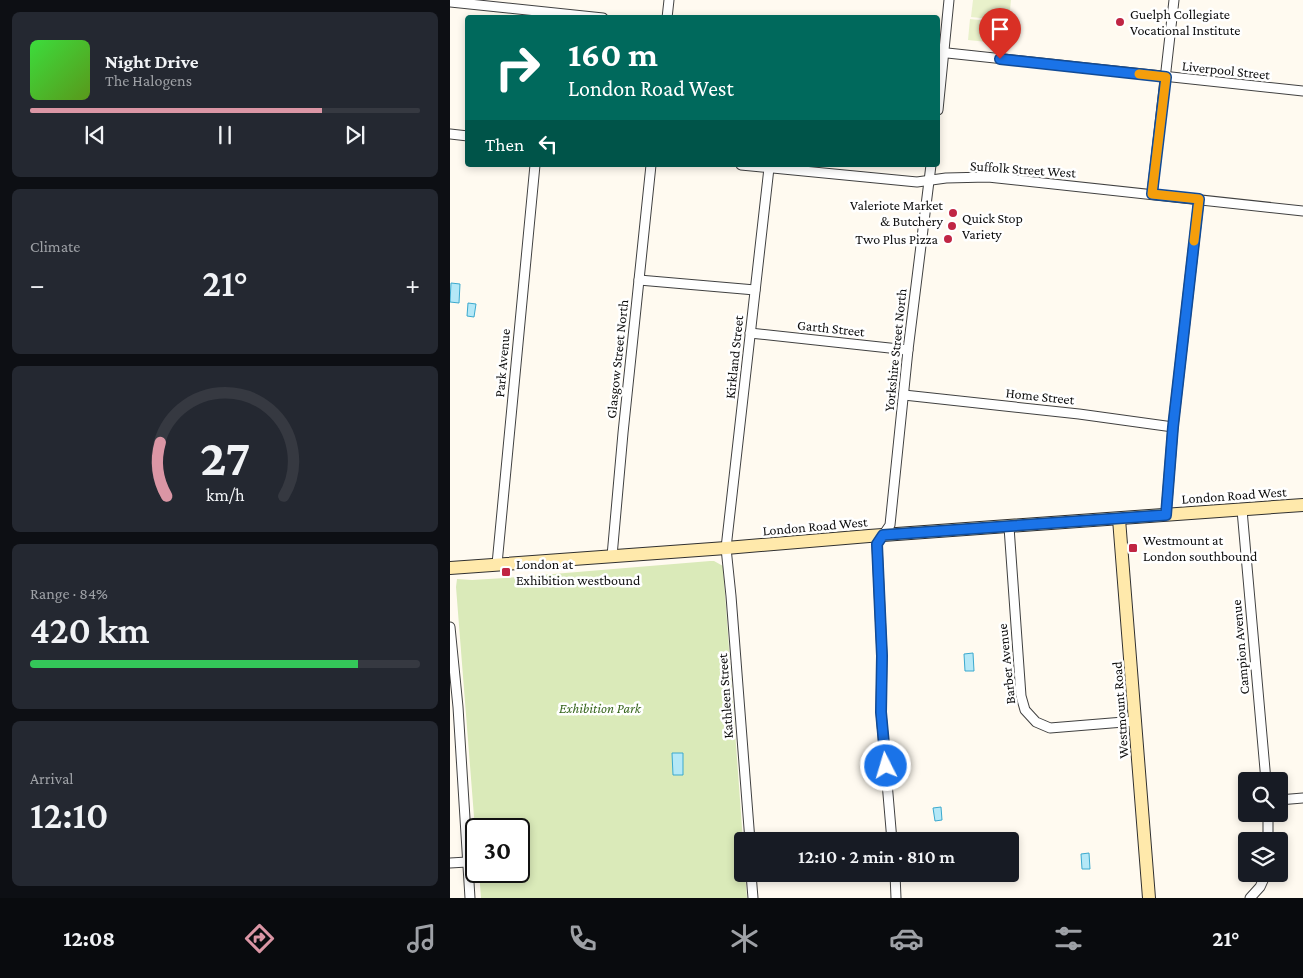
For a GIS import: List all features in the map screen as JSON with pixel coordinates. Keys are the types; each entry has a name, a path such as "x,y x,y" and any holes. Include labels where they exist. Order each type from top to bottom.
{"street":[{"path":"667,15 669,0"},
{"path":"940,71 949,0"},
{"path":"1152,194 1174,0"},
{"path":"450,2 574,15"},
{"name":"Liverpool Street","path":"941,52 1303,91"},
{"path":"450,134 465,136"},
{"name":"Park Avenue","path":"497,564 535,167"},
{"name":"Glasgow Street North","path":"612,556 652,167"},
{"name":"Suffolk Street West","path":"760,167 917,182 946,178 988,178 1303,211"},
{"name":"Yorkshire Street North","path":"891,832 881,712 882,656 877,544 890,525 908,350 931,167"},
{"name":"Kirkland Street","path":"726,548 769,168"},
{"path":"1166,515 1173,427 1199,199"},
{"path":"639,280 755,290"},
{"name":"Garth Street","path":"750,333 908,350"},
{"name":"Home Street","path":"904,395 1079,414 1173,427"},
{"name":"London Road West","path":"450,568 1303,505"},
{"name":"Campion Avenue","path":"1242,510 1265,772"},
{"name":"Westmount Road","path":"1119,520 1148,898"},
{"name":"Barber Avenue","path":"1009,527 1021,696 1025,710 1036,722 1050,728 1136,722"},
{"name":"Kathleen Street","path":"726,548 749,832"},
{"path":"450,627 465,838"},
{"path":"1288,799 1303,798"},
{"path":"450,863 465,862"},
{"path":"752,882 753,898"},
{"path":"895,882 896,898"},
{"path":"1250,898 1262,882"},
{"path":"469,883 470,898"}],"green space":[{"path":"973,0 1011,0 1009,21 971,17"},
{"path":"970,19 1009,23 1006,44 968,40"},
{"name":"Exhibition Park","path":"714,561 723,566 742,832 734,832 734,882 746,882 747,898 481,898 480,883 530,883 530,818 474,818 456,587 457,579 505,578"}],"water":[{"path":"451,283 460,284 459,303 450,302"},
{"path":"468,303 476,304 474,317 467,316"},
{"path":"973,653 974,671 965,671 964,654"},
{"path":"672,753 683,753 683,775 673,775"},
{"path":"941,807 942,820 935,821 933,808"},
{"path":"1089,853 1090,869 1082,869 1081,854"}],"slow traffic":[{"path":"1139,74 1166,77 1152,194 1199,199 1194,241"}],"place":[{"name":"Guelph Collegiate Vocational Institute","path":"1120,22"},
{"name":"Valeriote Market & Butchery","path":"953,213"},
{"name":"Quick Stop Variety","path":"952,226"},
{"name":"Two Plus Pizza","path":"948,239"},
{"name":"Westmount at London southbound","path":"1133,548"},
{"name":"London at Exhibition westbound","path":"506,572"}],"route":[{"path":"886,766 881,712 882,656 877,544 883,535 1119,520 1166,515 1173,427 1199,199 1152,194 1166,77 1000,59"}]}
